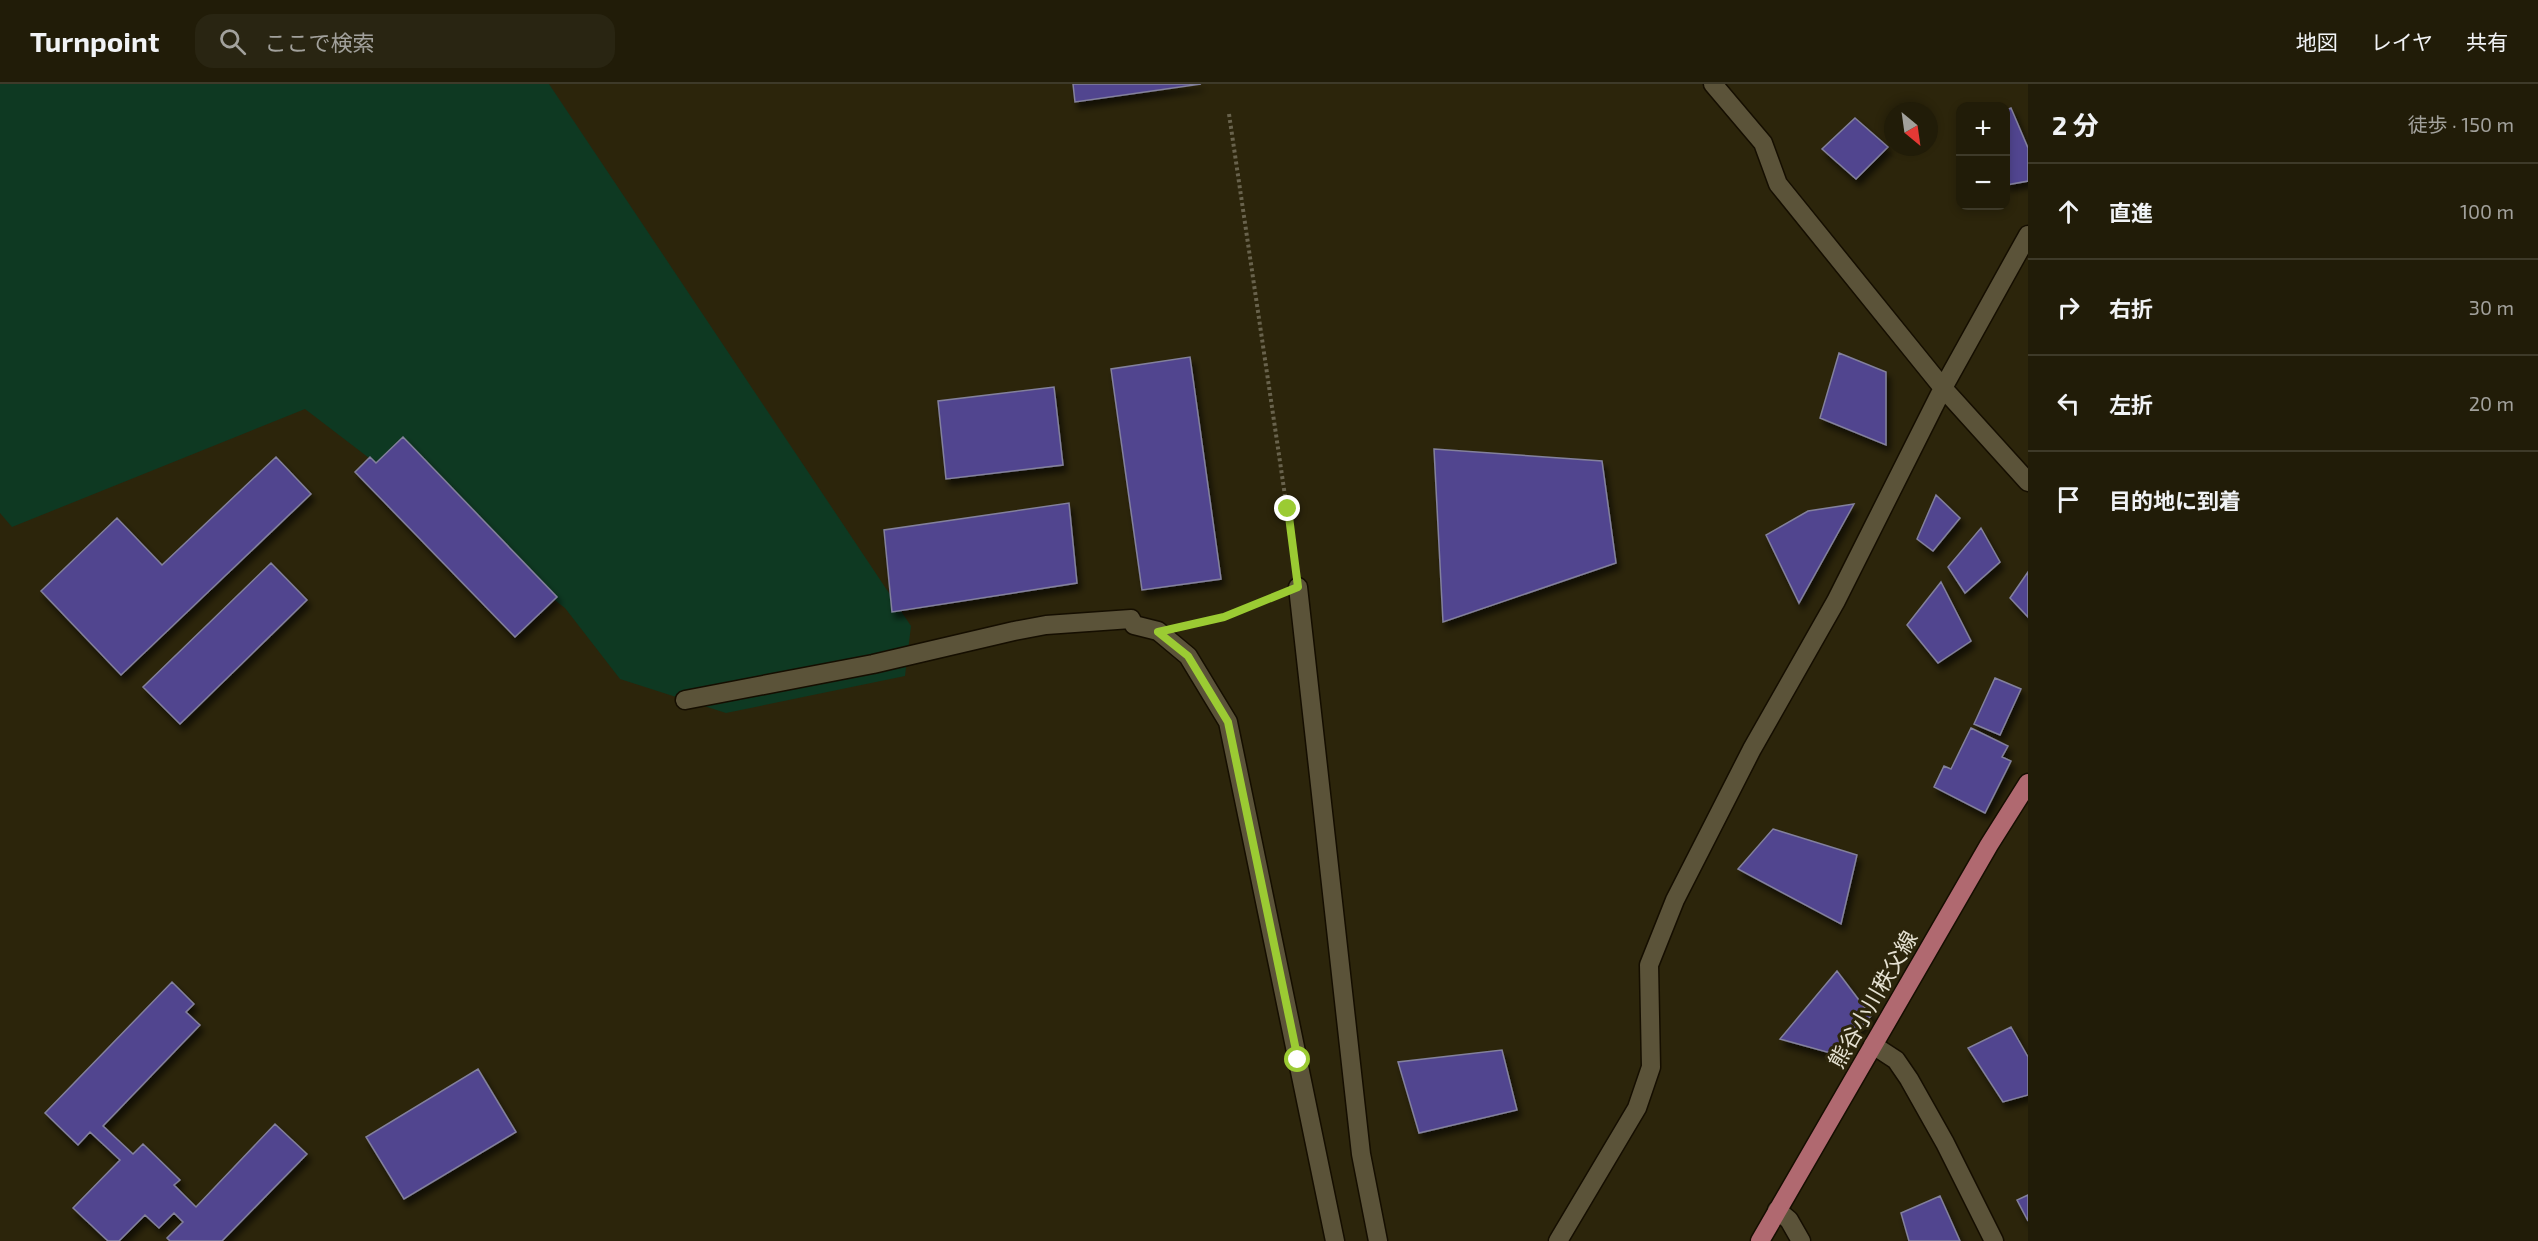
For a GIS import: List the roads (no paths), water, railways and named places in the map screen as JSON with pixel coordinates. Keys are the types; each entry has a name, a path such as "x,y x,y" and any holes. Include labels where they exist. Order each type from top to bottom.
{"main road":[{"name":"熊谷小川秩父線","path":"1760,1241 2028,783"}],"street":[{"path":"1713,84 1763,143 1778,184 1943,388 2028,482"},
{"path":"1558,1241 1637,1108 1644,1088 1651,1067 1649,965 1675,900 1752,748 1836,601 1943,388 2028,235"},
{"path":"1298,587 1361,1154 1378,1241"},
{"path":"685,700 873,664 1046,625 1131,619 1134,624 1158,632 1188,656 1228,722 1335,1241"},
{"path":"1873,1045 1896,1060 1908,1079 1945,1143 1994,1241"},
{"path":"1777,1210 1789,1220 1801,1241"}]}
